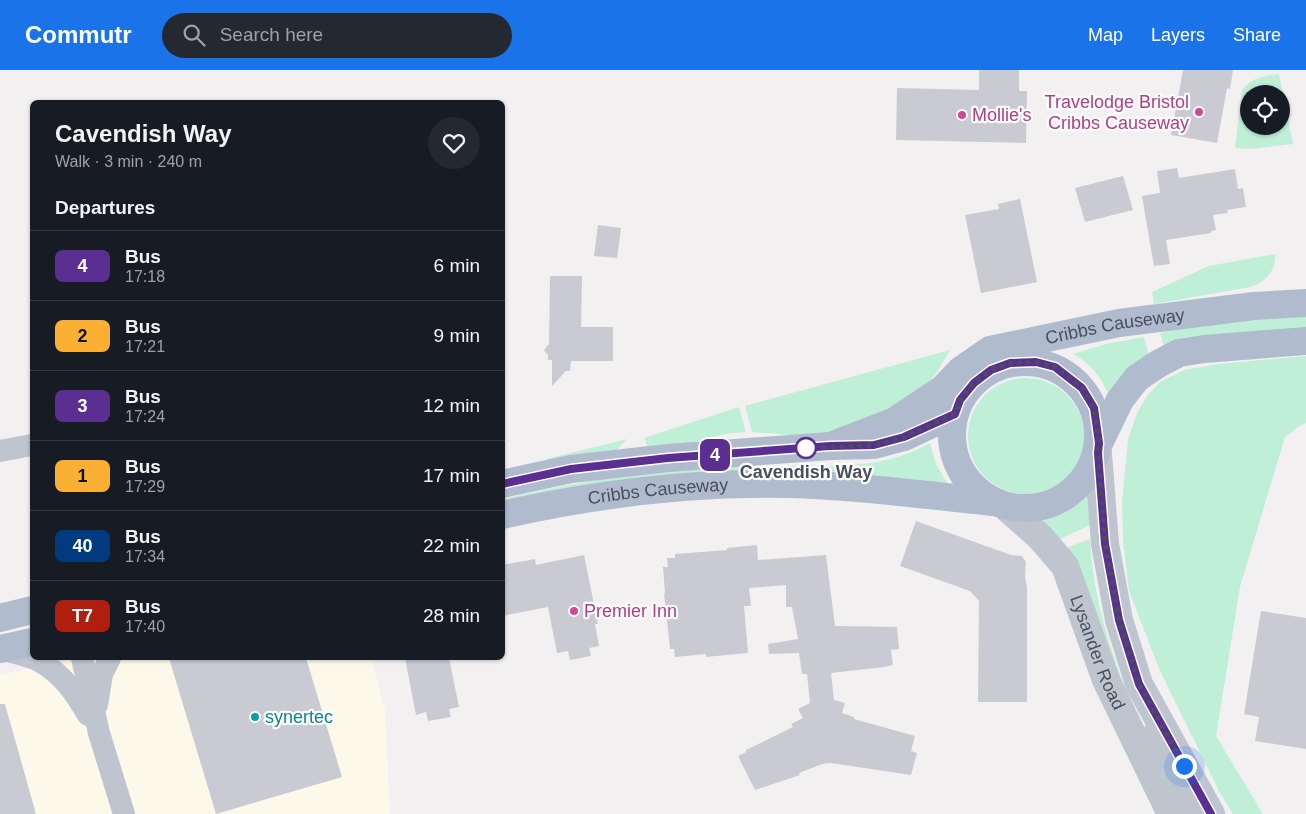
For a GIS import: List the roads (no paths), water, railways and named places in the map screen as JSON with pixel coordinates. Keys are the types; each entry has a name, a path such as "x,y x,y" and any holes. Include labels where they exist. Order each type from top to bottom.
{"main road":[{"name":"Cribbs Causeway","path":"830,446 895,420 943,389 962,370 990,350 1119,323 1254,306 1306,303"},
{"name":"Cribbs Causeway","path":"1098,448 1120,400 1137,378 1165,360 1179,353 1204,348 1306,341"},
{"path":"957,407 974,383 991,370 1010,363 1036,362 1055,367 1082,388 1094,408 1098,448 1085,480 1060,501 1038,508 999,504 973,488 958,464 952,432 962,370"},
{"name":"Cribbs Causeway","path":"505,483 571,469 668,458 830,446 874,445 904,437 957,407"},
{"name":"Cribbs Causeway","path":"505,514 606,496 720,485 815,485 999,504"},
{"path":"0,618 30,610"},
{"path":"1,649 30,642"}],"street":[{"path":"0,451 30,445"},
{"name":"Lysander Road","path":"1098,448 1105,544 1119,620 1139,684 1211,814"},
{"name":"Lysander Road","path":"999,504 1040,537 1065,566 1106,680 1172,814"},
{"path":"1,649 30,658"},
{"path":"38,660 53,670 70,686 99,733"},
{"path":"82,660 99,733 124,814"},
{"path":"99,733 97,702 102,674 109,660"},
{"path":"1139,684 1173,784 1191,814"}],"place":[{"name":"Travelodge Bristol Cribbs Causeway","path":"1199,112"},
{"name":"Mollie's","path":"962,115"},
{"name":"Cavendish Way","path":"806,448"},
{"name":"Premier Inn","path":"574,611"},
{"name":"synertec","path":"255,717"}]}
